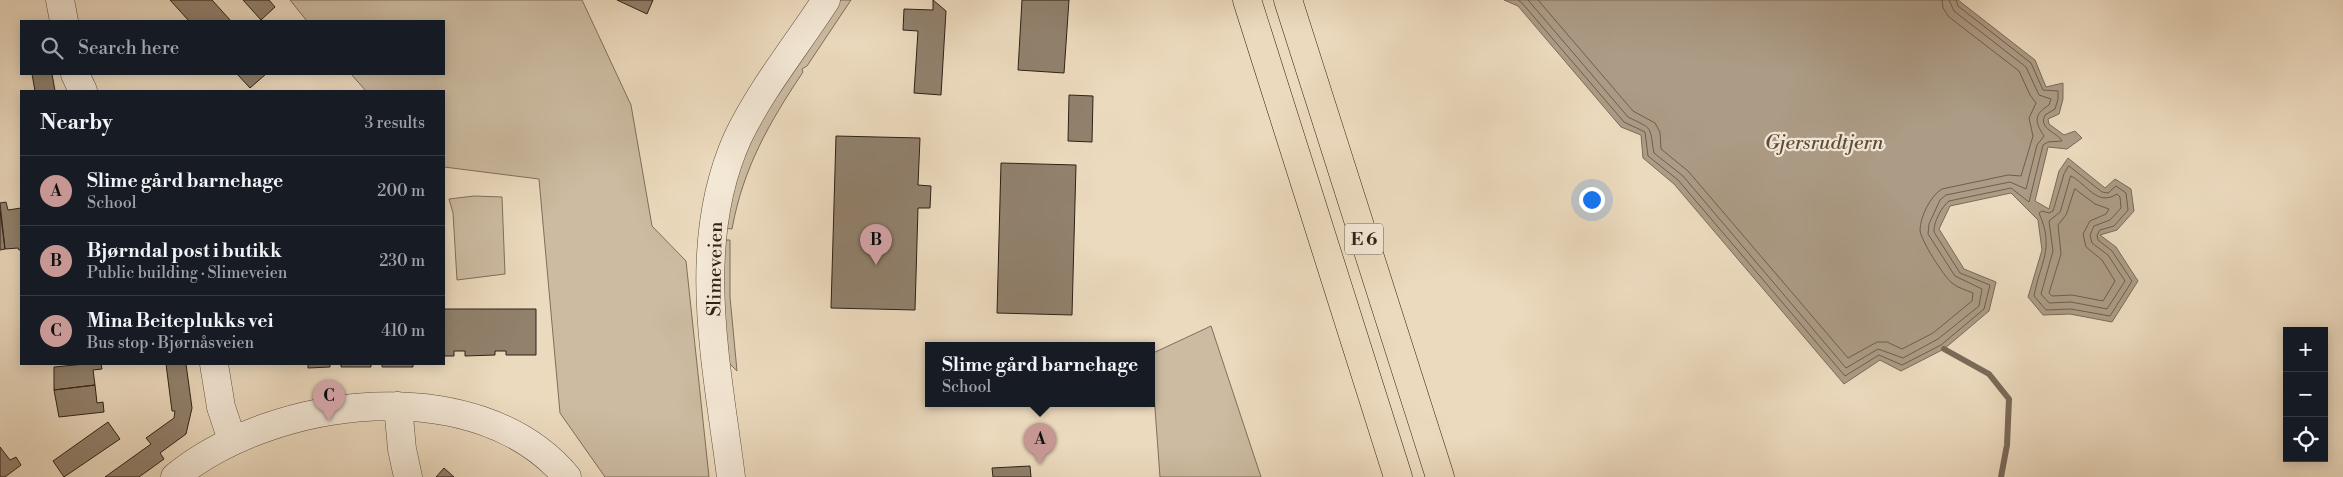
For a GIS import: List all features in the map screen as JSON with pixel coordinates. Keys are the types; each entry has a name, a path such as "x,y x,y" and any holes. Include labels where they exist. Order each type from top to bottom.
{"highway":[{"name":"E 6","path":"1247,0 1398,477"},
{"name":"E 6","path":"1288,0 1440,477"}],"street":[{"path":"60,0 64,20"},
{"name":"Slimeveien","path":"731,477 711,309 710,260 716,207 726,168 739,136 766,89 826,0"},
{"path":"75,75 83,90"},
{"path":"214,365 221,407 232,440"},
{"path":"398,406 402,449 408,477"},
{"path":"175,477 232,440 264,428 312,414 358,407 398,406 420,408 473,418 516,434 540,451 567,477"}],"shaded area":[{"path":"290,0 582,0 631,105 652,226 686,261 709,477 605,477 560,413 539,179 445,167 445,90 365,90 352,75 445,75 445,20 306,20"},
{"path":"840,0 851,0 807,66 802,69 803,72 768,128 750,166 732,229 724,228 739,166 747,147 767,109 790,72"},
{"path":"474,196 502,197 505,274 457,280 453,213 449,199"},
{"path":"722,240 730,240 730,297 737,371 729,363 722,303"},
{"path":"1211,326 1261,477 1160,477 1155,407 1155,352"}],"water":[{"name":"Gjersrudtjern","path":"1504,0 1958,0 2035,60 2046,87 2063,83 2063,99 2059,114 2048,119 2049,124 2064,135 2075,131 2082,138 2067,149 2048,147 2035,201 2049,209 2059,171 2068,158 2105,188 2115,179 2131,189 2134,211 2117,230 2100,235 2116,247 2138,281 2112,322 2070,314 2043,315 2028,297 2042,250 2038,220 2011,193 1950,206 1939,229 1964,269 1996,282 1989,311 1944,349 1901,371 1880,360 1844,384 1674,184 1643,158 1641,135 1621,127 1518,6"}],"building":[{"path":"170,0 212,0 230,20 188,20"},
{"path":"243,0 269,0 275,7 261,20"},
{"path":"617,0 653,0 647,14"},
{"path":"933,0 946,11 941,95 914,93 918,31 903,30 904,9 933,10"},
{"path":"1022,0 1069,0 1064,73 1018,70"},
{"path":"32,75 52,75 55,90 35,90"},
{"path":"238,75 265,75 250,88"},
{"path":"1069,95 1093,96 1092,142 1068,141"},
{"path":"836,136 920,138 918,185 931,186 930,208 918,208 915,310 831,308"},
{"path":"1001,163 1076,165 1072,315 997,313"},
{"path":"6,202 8,210 20,208 20,250 18,248 5,249 0,203"},
{"path":"0,210 5,249 0,250"},
{"path":"445,309 536,309 536,355 506,355 506,351 495,351 495,355 465,356 465,351 454,351 454,356 445,356"},
{"path":"101,365 102,369 93,370 95,385 54,390 54,367"},
{"path":"166,365 186,365 192,408 186,434 160,453 164,459 139,477 105,477 151,444 146,438 174,418 175,411 172,411"},
{"path":"308,365 330,365 330,367 308,368"},
{"path":"341,365 371,365 371,367 341,367"},
{"path":"382,365 413,365 413,367 382,367"},
{"path":"95,385 97,403 103,402 104,412 59,417 54,390"},
{"path":"108,422 120,439 64,477 53,461"},
{"path":"0,447 10,460 16,457 21,465 5,477 0,477"},
{"path":"1030,466 1031,477 993,477 992,468"},
{"path":"444,468 454,477 436,477"}],"waterway":[{"path":"1944,349 1989,374 2009,399 2007,445 2001,477"}],"place":[{"name":"Bjørndal post i butikk","path":"876,265"},
{"name":"Mina Beiteplukks vei","path":"329,421"},
{"name":"Slime gård barnehage","path":"1040,464"}]}
